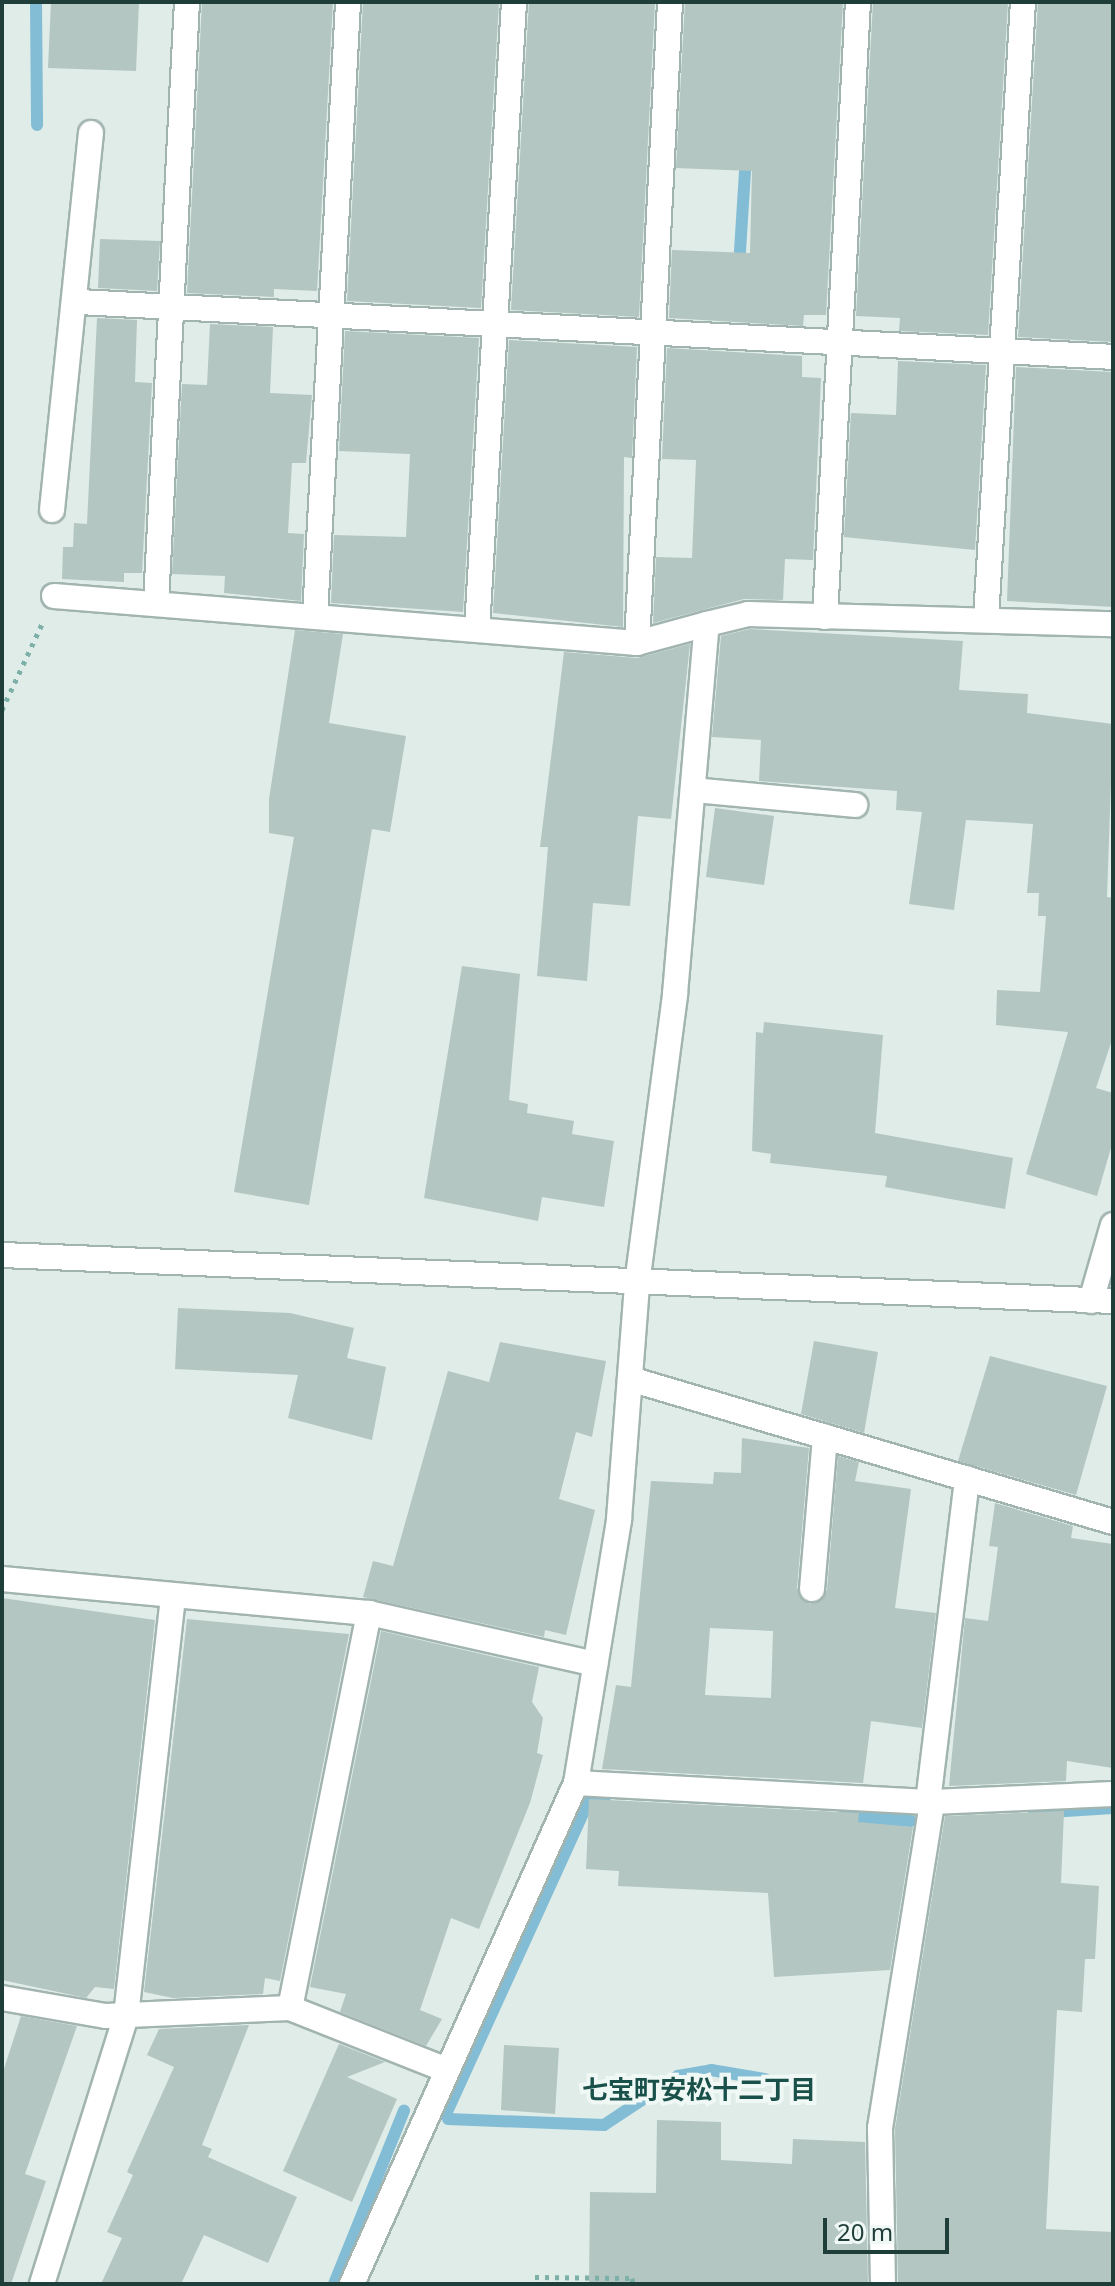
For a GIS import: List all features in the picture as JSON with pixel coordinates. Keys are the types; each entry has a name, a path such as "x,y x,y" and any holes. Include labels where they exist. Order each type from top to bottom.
{"street":[{"path":"156,603 187,2"},
{"path":"315,616 348,2"},
{"path":"477,629 514,2"},
{"path":"637,643 670,2"},
{"path":"825,617 858,2"},
{"path":"986,619 1023,2"},
{"path":"52,510 79,302 91,133"},
{"path":"79,302 1113,357"},
{"path":"54,596 637,643 748,614 1113,624"},
{"path":"352,2284 444,2069 576,1783 619,1519 637,1284 693,790 707,624"},
{"path":"693,790 855,805"},
{"path":"2,1255 637,1284 1102,1301 1113,1225"},
{"path":"630,1379 1113,1522"},
{"path":"812,1589 825,1437"},
{"path":"883,2284 880,2128 930,1802 967,1478"},
{"path":"2,1579 369,1613 595,1664"},
{"path":"42,2284 126,2016 173,1596"},
{"path":"290,2008 369,1613"},
{"path":"576,1783 930,1802 1113,1794"},
{"path":"2,1998 126,2016 290,2008 444,2069"}],"path":[{"path":"2,710 54,596"},
{"path":"535,2277 632,2278 633,2284"}],"building":[{"path":"51,2 139,2 136,71 48,68"},
{"path":"202,2 333,2 317,291 274,289 274,297 187,293"},
{"path":"363,2 499,2 481,308 347,301"},
{"path":"529,2 655,2 639,317 511,310"},
{"path":"685,2 843,2 826,315 804,315 803,326 669,318 672,250 750,253 752,171 676,168"},
{"path":"873,2 1008,2 988,335 899,331 900,318 856,316"},
{"path":"1038,2 1113,2 1113,342 1018,337"},
{"path":"100,239 160,241 157,291 98,288"},
{"path":"97,318 137,320 135,382 152,383 142,573 124,573 124,582 62,579 63,547 73,547 74,523 87,524"},
{"path":"210,324 273,327 270,393 312,395 306,463 292,463 288,533 304,534 301,601 224,593 225,576 172,574 182,384 207,385"},
{"path":"345,331 479,338 463,612 331,603 334,535 406,537 410,454 339,451"},
{"path":"509,340 637,347 632,458 624,457 623,627 493,613"},
{"path":"667,348 802,356 802,377 821,378 813,560 785,559 783,600 744,599 653,623 656,557 692,558 696,460 662,459"},
{"path":"898,361 986,365 975,550 844,537 851,413 896,415"},
{"path":"1016,367 1113,372 1113,607 1007,601"},
{"path":"750,629 963,641 959,690 1028,694 1027,713 1113,724 1107,897 1113,898 1113,1037 1096,1088 1113,1093 1113,1141 1097,1196 1026,1174 1068,1032 996,1025 997,990 1040,992 1046,916 1038,916 1039,893 1027,893 1033,824 966,820 954,910 909,904 922,812 896,810 897,791 759,781 761,740 712,737 721,636"},
{"path":"295,630 343,634 329,723 406,736 390,832 372,829 309,1205 234,1192 294,837 269,833 269,799"},
{"path":"690,644 671,819 638,816 630,906 593,903 587,981 537,976 548,847 540,847 564,652 637,658"},
{"path":"715,808 774,816 764,885 706,877"},
{"path":"462,966 520,974 509,1100 528,1104 527,1113 574,1121 572,1134 614,1141 604,1207 542,1197 538,1221 424,1198"},
{"path":"764,1022 883,1035 875,1133 1013,1158 1005,1209 885,1187 887,1176 770,1163 771,1154 752,1151 756,1032 763,1033"},
{"path":"178,1308 290,1313 354,1328 347,1358 386,1367 372,1440 288,1418 298,1375 175,1369"},
{"path":"814,1341 878,1352 864,1433 801,1414"},
{"path":"500,1342 606,1361 592,1437 576,1432 559,1499 595,1510 566,1635 545,1630 544,1637 363,1597 373,1561 393,1566 448,1371 489,1382"},
{"path":"990,1356 1107,1386 1076,1495 958,1461"},
{"path":"742,1438 809,1448 797,1588 810,1604 827,1590 838,1456 859,1462 855,1481 911,1489 895,1608 936,1613 922,1728 871,1721 863,1783 602,1769 616,1685 631,1687 651,1481 713,1484 714,1472 741,1473","holes":["710,1628 773,1631 771,1698 705,1695"]},
{"path":"995,1503 1073,1526 1071,1538 1113,1544 1113,1768 1067,1761 1066,1781 949,1786 965,1618 988,1621 998,1547 989,1546"},
{"path":"2,1598 155,1620 114,1989 95,1987 86,1998 2,1980"},
{"path":"187,1619 349,1634 280,1981 265,1978 263,1994 173,1998 144,1992"},
{"path":"381,1631 539,1667 532,1702 543,1718 537,1753 543,1755 530,1803 479,1929 451,1918 420,2010 442,2019 426,2046 340,2012 346,1994 310,1987"},
{"path":"589,1799 859,1813 858,1822 913,1827 890,1970 774,1977 768,1893 618,1886 619,1871 586,1869"},
{"path":"1064,1811 1061,1883 1099,1886 1095,1959 1085,1959 1082,2012 1057,2010 1046,2229 1113,2232 1113,2284 898,2284 895,2129 945,1816"},
{"path":"21,2016 77,2026 25,2174 46,2181 11,2284 2,2284 2,2075"},
{"path":"249,2025 202,2145 212,2149 208,2157 297,2197 268,2263 204,2235 181,2284 101,2284 122,2238 107,2232 133,2175 127,2172 174,2067 147,2055 159,2029"},
{"path":"339,2044 385,2062 347,2077 397,2099 352,2202 283,2171"},
{"path":"504,2045 559,2048 555,2114 501,2110"},
{"path":"657,2120 721,2122 721,2160 792,2164 793,2139 865,2142 868,2284 589,2284 590,2192 656,2193"}],"waterway":[{"path":"36,2 37,125"},
{"path":"739,267 746,157"},
{"path":"446,2114 589,1800 605,1801"},
{"path":"1034,1813 1113,1808"},
{"path":"843,1816 911,1821"},
{"path":"448,2119 604,2125 678,2076 711,2070 765,2079"},
{"path":"334,2284 404,2111"}],"district":[{"name":"七宝町安松十二丁目","path":"699,2090"}]}
